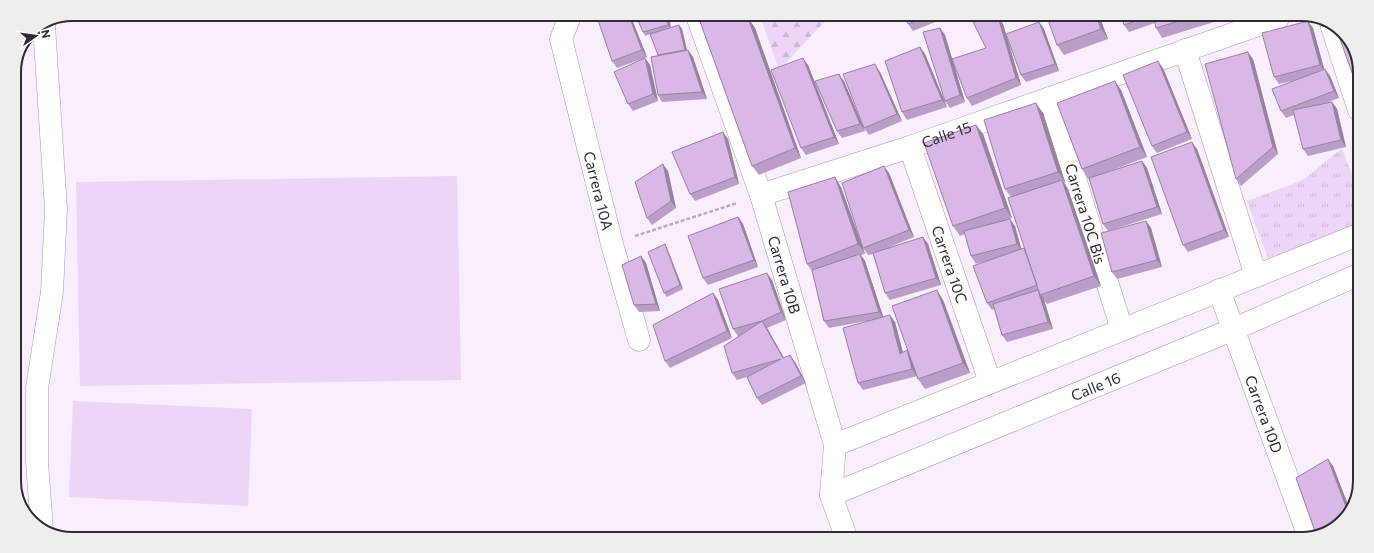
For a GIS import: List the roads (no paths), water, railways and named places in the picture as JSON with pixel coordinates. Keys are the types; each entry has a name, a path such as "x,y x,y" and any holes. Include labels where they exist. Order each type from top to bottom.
{"street":[{"name":"Carrera 10A","path":"568,21 561,40 612,244 639,340"},
{"name":"Carrera 10B","path":"699,21 761,195 835,445 831,495 844,532"},
{"name":"Calle 15","path":"761,195 910,147 1269,21"},
{"path":"41,521 37,462 37,388 52,292 56,208 44,30"},
{"path":"1334,33 1353,89"},
{"path":"1185,50 1256,276"},
{"name":"Carrera 10C Bis","path":"1050,98 1122,330"},
{"name":"Carrera 10C","path":"910,147 990,382"},
{"path":"835,445 1353,237"},
{"name":"Calle 16","path":"831,495 1234,329 1353,277"},
{"name":"Carrera 10D","path":"1219,290 1307,531"}]}
